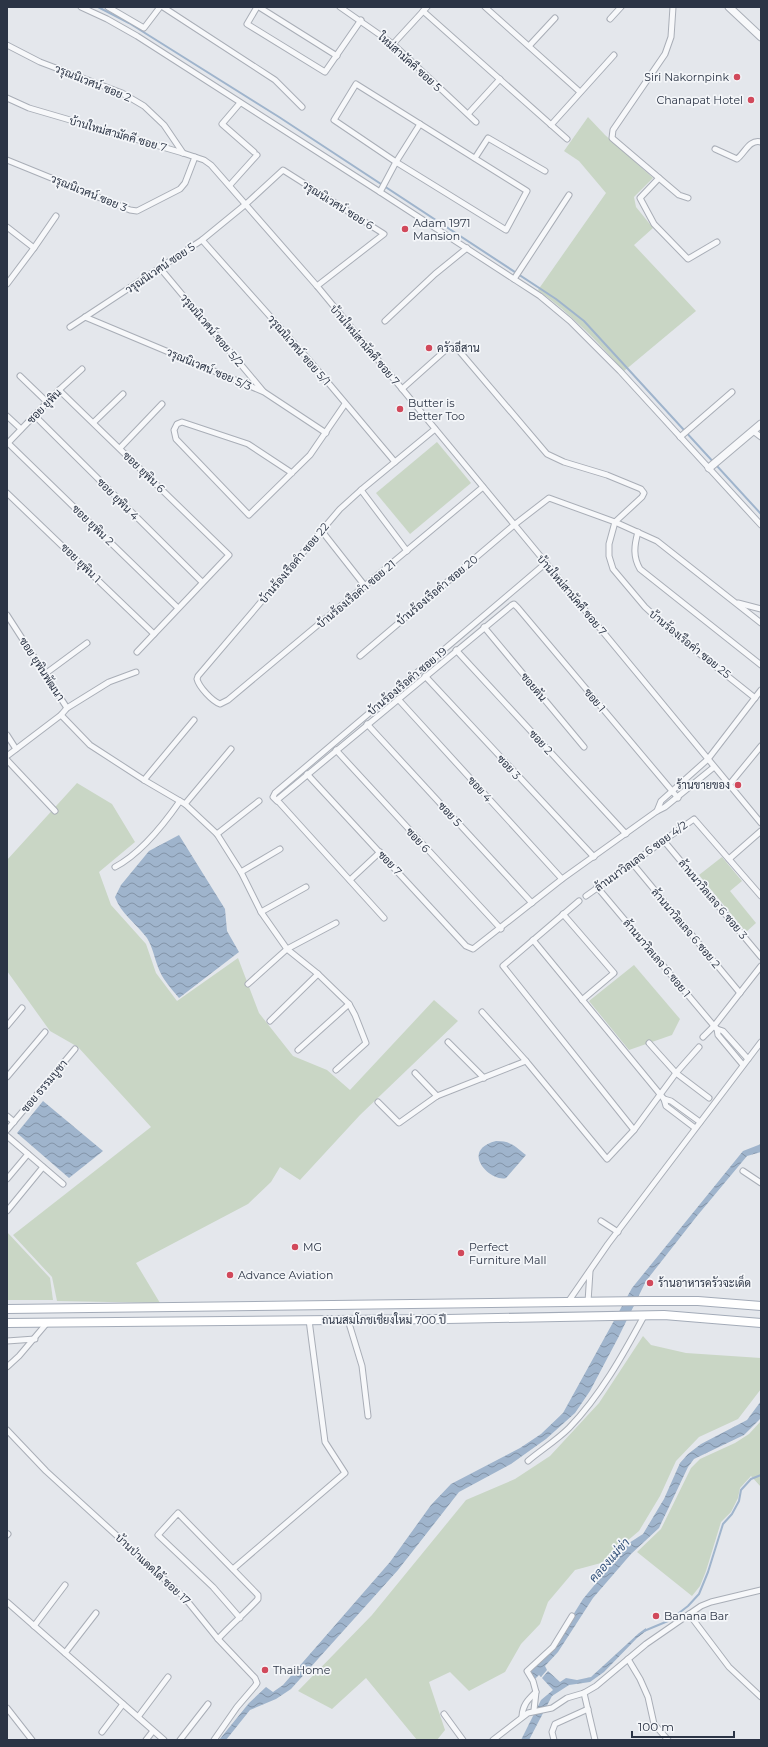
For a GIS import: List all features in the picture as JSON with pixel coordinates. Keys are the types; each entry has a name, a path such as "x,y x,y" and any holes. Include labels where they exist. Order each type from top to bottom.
{"main road":[{"name":"ถนนสมโภชเชียงใหม่ 700 ปี","path":"7,1309 646,1301 698,1301 761,1306"},
{"name":"ถนนสมโภชเชียงใหม่ 700 ปี","path":"7,1323 644,1316 705,1317 761,1322"}],"street":[{"path":"82,7 137,36 467,248 516,276 570,321 684,434 713,464 761,525"},
{"path":"108,7 144,28 161,7 274,80 302,107"},
{"path":"336,56 258,7 247,24 325,72 361,20"},
{"name":"ใหม่สามัคคี ซอย 5","path":"340,7 361,20 393,44 476,122"},
{"path":"484,7 580,92"},
{"path":"610,19 621,7"},
{"path":"673,7 670,41 665,54 613,130 612,138 679,195 688,198"},
{"path":"729,7 761,37"},
{"path":"393,44 425,9 567,139"},
{"path":"529,46 555,18"},
{"name":"วรุณนิเวศน์ ซอย 2","path":"7,45 40,62 122,93 144,106 164,125 183,153"},
{"path":"551,125 614,55"},
{"path":"468,114 500,79"},
{"path":"356,84 420,124 527,191 506,230 396,162 334,120 356,84"},
{"name":"บ้านใหม่สามัคคี ซอย 7","path":"7,98 29,108 183,153 211,164 402,389 761,823"},
{"path":"230,185 256,154 222,124 240,103"},
{"path":"380,192 396,162 420,124"},
{"path":"474,158 488,138 545,171"},
{"path":"714,150 736,159 740,157 750,144 761,142"},
{"name":"วรุณนิเวศน์ ซอย 3","path":"7,160 130,210 138,211 180,189 185,183 195,157"},
{"name":"วรุณนิเวศน์ ซอย 6","path":"246,204 283,170 384,234 316,286"},
{"path":"659,178 640,198 654,224 688,259 717,242"},
{"path":"516,276 568,195"},
{"name":"วรุณนิเวศน์ ซอย 5","path":"70,327 202,240 246,204"},
{"path":"7,283 56,216"},
{"path":"7,227 34,248"},
{"name":"วรุณนิเวศน์ ซอย 5/1","path":"202,240 309,360 395,462"},
{"path":"384,321 435,274 467,248"},
{"name":"วรุณนิเวศน์ ซอย 5/2","path":"160,268 264,392"},
{"name":"วรุณนิเวศน์ ซอย 5/3","path":"85,317 264,392 326,432"},
{"path":"402,389 453,346 547,454 564,462 607,475 643,490 642,497 615,522 658,541 761,623"},
{"name":"ซอย ยุพิน","path":"8,443 59,390 82,370"},
{"path":"20,376 47,402"},
{"name":"ซอย ยุพิน 6","path":"59,390 94,422 229,555 202,582"},
{"path":"684,434 732,392"},
{"path":"94,422 122,394"},
{"path":"120,448 162,404"},
{"path":"292,473 259,450 241,441 182,422 177,424 173,432 176,439 249,515 292,473 310,455 345,404"},
{"path":"7,416 21,429"},
{"name":"ซอย ยุพิน 4","path":"34,416 202,582"},
{"path":"713,464 761,424"},
{"name":"บ้านร้องเรือคำ ซอย 22","path":"228,700 220,704 216,702 198,682 198,676 340,509 360,490 435,429"},
{"path":"753,431 761,437"},
{"name":"ซอย ยุพิน 2","path":"8,443 178,608"},
{"name":"บ้านร้องเรือคำ ซอย 21","path":"228,700 483,487"},
{"path":"360,490 407,551"},
{"name":"ซอย ยุพิน 1","path":"7,493 154,634"},
{"name":"บ้านร้องเรือคำ ซอย 20","path":"360,656 514,525 549,498 615,522"},
{"name":"บ้านร้องเรือคำ ซอย 25","path":"615,522 611,533 609,556 614,569 621,580 645,607 671,631 755,698"},
{"path":"321,530 365,586"},
{"path":"638,532 634,550 640,569 761,666"},
{"name":"บ้านร้องเรือคำ ซอย 19","path":"277,801 274,797 275,794 546,563"},
{"path":"137,652 202,582"},
{"path":"735,603 761,609"},
{"name":"ซอย 1","path":"484,627 514,604 678,798"},
{"name":"ซอย ยุพินพัฒนา","path":"7,615 67,708 61,716 7,756"},
{"path":"384,918 277,801 484,627"},
{"name":"ซอยตัน","path":"484,627 584,747"},
{"path":"45,674 87,643"},
{"name":"ซอย 2","path":"456,650 626,834"},
{"path":"67,708 110,682 136,672"},
{"name":"ซอย 3","path":"425,676 594,857"},
{"path":"657,811 660,802 708,759 761,690"},
{"name":"ซอย 4","path":"398,699 562,879"},
{"path":"61,716 90,745 144,780 182,802 217,834 242,872 261,912 287,949 318,974 349,1004 356,1015 366,1043 336,1070"},
{"path":"144,780 194,720"},
{"name":"ซอย 5","path":"367,724 532,903"},
{"path":"7,735 16,749"},
{"path":"729,785 761,746"},
{"path":"115,867 124,863 137,852 230,749"},
{"name":"ซอย 6","path":"336,750 501,929"},
{"path":"7,760 55,811"},
{"path":"501,929 562,879 657,811 678,798 714,767"},
{"name":"ซอย 7","path":"308,774 466,946 473,949 501,929"},
{"path":"217,834 259,801"},
{"name":"ล้านนาวิลเลจ 6 ซอย 4/2","path":"586,896 597,887 633,864 694,819 729,859"},
{"path":"761,831 729,859 761,896"},
{"name":"ล้านนาวิลเลจ 6 ซอย 3","path":"664,841 761,957"},
{"path":"242,872 280,849"},
{"path":"350,880 380,852"},
{"name":"ล้านนาวิลเลจ 6 ซอย 2","path":"633,864 740,993"},
{"path":"261,912 306,887"},
{"name":"ล้านนาวิลเลจ 6 ซอย 1","path":"597,887 716,1027"},
{"path":"579,901 502,966 634,1130"},
{"path":"563,914 614,973 582,1000"},
{"path":"248,984 287,949 336,923"},
{"path":"532,940 662,1098 666,1106 695,1128"},
{"path":"703,1037 716,1027 761,966"},
{"path":"270,1020 318,974"},
{"path":"298,1050 349,1004"},
{"path":"7,1026 22,1008"},
{"path":"482,1012 526,1061 605,1159 609,1159 662,1098 676,1073 699,1047"},
{"path":"716,1027 723,1031 748,1059"},
{"path":"716,1027 718,1035 744,1065"},
{"path":"7,1077 45,1032"},
{"path":"448,1042 484,1078"},
{"path":"568,1302 695,1128 761,1042"},
{"path":"649,1043 676,1073 709,1098"},
{"name":"ซอย ธรรมบูชา","path":"7,1130 75,1049"},
{"path":"378,1102 399,1123 437,1096 526,1061"},
{"path":"415,1073 437,1096"},
{"path":"662,1098 671,1101 700,1122"},
{"path":"7,1116 14,1122"},
{"path":"7,1136 63,1184"},
{"path":"7,1179 28,1154"},
{"path":"7,1210 43,1167"},
{"path":"743,1171 761,1182"},
{"path":"601,1220 618,1232"},
{"path":"588,1302 590,1270"},
{"path":"528,1461 568,1429 598,1393 644,1316"},
{"path":"233,1569 345,1473 325,1442 309,1320"},
{"path":"348,1320 362,1366 368,1416"},
{"path":"7,1367 35,1339 47,1323"},
{"path":"7,1341 35,1339"},
{"name":"บ้านป่าแดดใต้ ซอย 17","path":"7,1430 46,1471 184,1597 218,1639 255,1678 257,1683 214,1740"},
{"path":"218,1639 231,1624 240,1618 258,1599 258,1595 226,1560 178,1513 158,1535 212,1587 240,1618"},
{"path":"34,1626 65,1585"},
{"path":"493,1740 522,1716 535,1710 552,1708 571,1696 584,1693 601,1682 628,1659 689,1614 706,1604 761,1590"},
{"path":"7,1602 164,1740"},
{"path":"65,1653 96,1613"},
{"path":"689,1614 729,1666 761,1696"},
{"path":"535,1710 536,1692 533,1681 527,1671 553,1647 572,1616"},
{"path":"628,1659 640,1679 645,1691 654,1724 668,1740"},
{"path":"138,1717 168,1677"},
{"path":"522,1716 526,1701 536,1692"},
{"path":"584,1693 595,1740"},
{"path":"102,1732 123,1704"},
{"path":"180,1740 208,1704"},
{"path":"7,1708 32,1740"},
{"path":"554,1740 552,1732 555,1724 588,1709"},
{"path":"444,1714 463,1740"},
{"path":"146,1740 154,1731"}],"green space":[{"path":"588,117 605,135 653,178 634,197 636,207 653,228 634,245 696,311 624,371 583,328 538,290 606,193 579,161 564,151"},
{"path":"437,442 471,483 410,534 376,493"},
{"path":"77,783 112,804 135,842 99,872 111,905 146,944 156,973 177,1001 238,958 259,1013 293,1056 327,1070 350,1090 434,1000 458,1021 360,1115 300,1180 280,1167 271,1182 248,1204 136,1263 160,1303 57,1301 52,1277 13,1235 151,1127 78,1047 50,1031 7,971 7,860"},
{"path":"722,857 742,881 730,891 756,923 746,932 699,875"},
{"path":"634,965 680,1019 672,1035 629,1050 589,1001"},
{"path":"7,1232 50,1278 53,1300 7,1300"},
{"path":"643,1336 651,1345 686,1353 761,1358 761,1389 738,1419 699,1437 676,1461 660,1496 639,1531 601,1563 575,1570 548,1602 540,1624 521,1644 505,1672 469,1691 450,1672 429,1682 445,1730 437,1740 417,1740 366,1678 332,1709 298,1691 372,1615 466,1500 515,1479 550,1456 599,1403"},
{"path":"761,1421 761,1487 751,1476 740,1488 738,1498 731,1512 721,1522 706,1571 700,1586 692,1596 637,1552 661,1529 691,1468 700,1459 735,1443 749,1434"}],"water":[{"path":"179,835 225,909 227,931 239,952 179,998 162,976 147,938 121,908 115,897 121,885 149,851"},
{"path":"43,1101 103,1151 69,1178 17,1133"},
{"path":"496,1141 509,1143 526,1155 506,1178 493,1176 482,1165 479,1158 480,1152 485,1146"},
{"path":"761,1144 761,1152 747,1156 646,1281 590,1391 575,1413 546,1439 511,1464 459,1492 398,1570 291,1689 276,1699 250,1710 226,1740 219,1740 249,1703 266,1687 273,1692 283,1685 390,1562 431,1505 451,1484 520,1448 541,1434 563,1413 632,1288 743,1151"},
{"path":"761,1401 761,1418 744,1435 694,1459 688,1467 659,1528 631,1554 593,1598 558,1652 545,1666 547,1670 541,1677 539,1675 535,1679 529,1670 541,1661 563,1631 583,1599 629,1543 643,1534 664,1499 680,1463 688,1454 701,1444 747,1420"},
{"path":"646,1628 646,1631 637,1638 604,1672 590,1682 569,1685 552,1696 529,1740 521,1740 541,1700 553,1690 542,1678 548,1671 560,1682 566,1678 577,1680 591,1677"}],"waterway":[{"path":"98,7 129,23 279,117 556,299 584,321 761,514"},
{"path":"644,1631 668,1621 688,1606 699,1594 708,1572 723,1524 732,1514 739,1501 741,1490 751,1479 761,1475"}],"place":[{"name":"Siri Nakornpink","path":"737,77"},
{"name":"Chanapat Hotel","path":"751,100"},
{"name":"Adam 1971 Mansion","path":"405,229"},
{"name":"ครัวอีสาน","path":"429,348"},
{"name":"Butter is Better Too","path":"400,409"},
{"name":"ร้านขายของ","path":"738,785"},
{"name":"MG","path":"295,1247"},
{"name":"Perfect Furniture Mall","path":"461,1253"},
{"name":"Advance Aviation","path":"230,1275"},
{"name":"ร้านอาหารครัวจะเด็ด","path":"650,1283"},
{"name":"Banana Bar","path":"656,1616"},
{"name":"ThaiHome","path":"265,1670"}],"water label":[{"name":"คลองแม่ข่า","path":"609,1560"}]}
